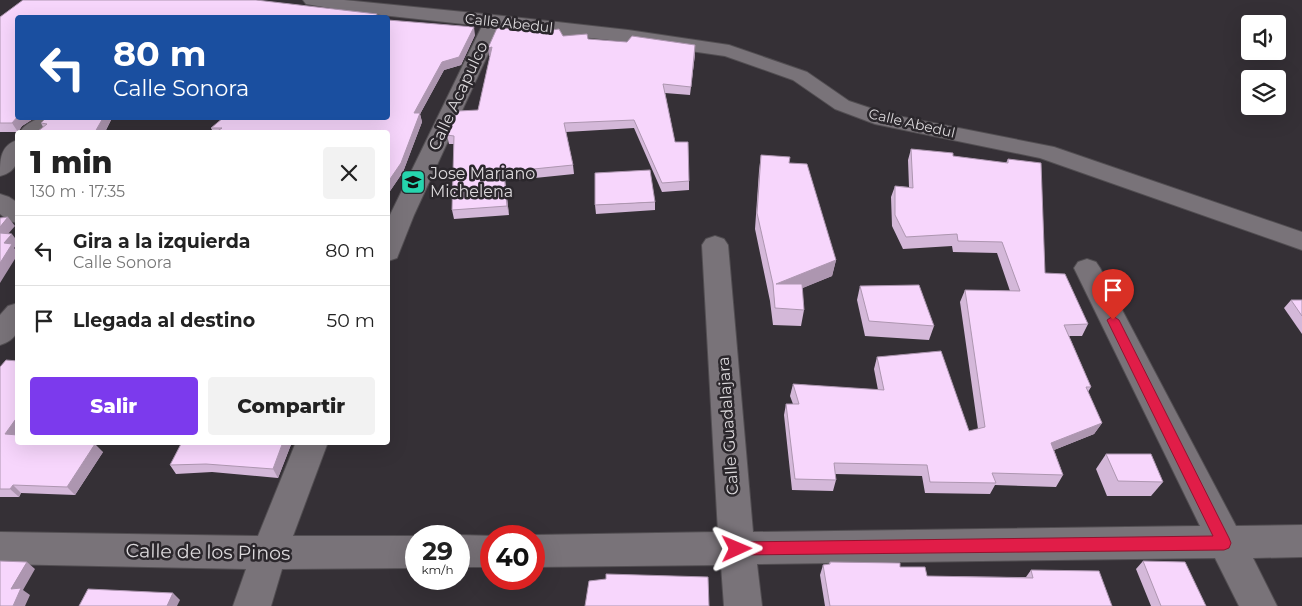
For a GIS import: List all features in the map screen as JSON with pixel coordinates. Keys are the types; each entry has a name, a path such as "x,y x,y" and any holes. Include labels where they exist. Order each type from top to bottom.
{"street":[{"name":"Calle Abedul","path":"312,0 354,7 628,36 729,51 800,76 842,105 883,119 1046,152 1302,241"},
{"name":"Calle Acapulco","path":"390,241 395,214 494,22"},
{"path":"0,168 15,150"},
{"path":"0,202 15,213"},
{"name":"Calle Guadalajara","path":"715,245 737,549 743,606"},
{"path":"1087,268 1224,543 1258,606"},
{"path":"0,334 15,316"},
{"path":"252,606 269,553 311,445"},
{"path":"545,551 1302,541"},
{"name":"Calle de los Pinos","path":"0,548 269,553 405,552"}],"building":[{"path":"23,0 256,0 377,14 15,15 15,120 12,123 0,123 0,17"},
{"path":"390,20 474,27 459,57 442,62 414,113 420,113 401,163 390,179 390,130 219,130 222,128 211,128 221,120 390,120"},
{"path":"497,28 536,30 537,32 559,29 563,36 587,34 588,39 627,42 632,36 695,45 691,87 663,84 675,142 688,142 689,181 662,183 634,120 564,123 573,165 504,172 507,206 452,210 454,136 447,135 458,111 478,110 492,47 488,48"},
{"path":"44,120 102,120 96,130 40,130 47,124 41,123"},
{"path":"911,149 953,153 953,156 1008,163 1008,159 1041,163 1045,273 1065,274 1088,324 1064,325 1091,387 1086,387 1102,423 1051,443 1063,475 992,473 996,483 930,482 927,465 834,463 836,480 795,479 786,404 799,404 793,384 884,390 877,357 941,351 969,431 985,427 965,290 1020,291 1002,242 958,241 957,234 906,237 895,215 895,186 913,188"},
{"path":"761,155 790,157 789,163 807,164 836,260 776,284 802,284 804,310 775,308 773,284 757,213"},
{"path":"650,170 655,202 595,205 595,173"},
{"path":"8,217 0,227 0,218"},
{"path":"0,233 12,234 4,243 12,244 0,263"},
{"path":"919,285 934,326 869,321 860,286"},
{"path":"1291,300 1302,300 1302,316"},
{"path":"6,360 15,361 15,420 5,434 15,435 15,445 94,445 67,487 13,485 10,489 0,489 0,367"},
{"path":"180,445 282,445 273,469 206,464 170,465"},
{"path":"1106,454 1151,454 1163,482 1118,481"},
{"path":"0,561 27,562 11,589 21,588 13,606 0,606"},
{"path":"1143,561 1185,562 1206,606 1161,606"},
{"path":"830,562 900,563 900,567 925,567 927,576 1033,578 1031,570 1099,571 1112,606 830,606 823,565 830,564"},
{"path":"606,574 708,577 709,606 585,606 589,581 606,579"},
{"path":"88,589 173,593 167,606 79,606"}],"place":[{"name":"Jose Mariano Michelena","path":"413,182"}],"route":[{"path":"737,549 1224,543 1113,320"}]}
